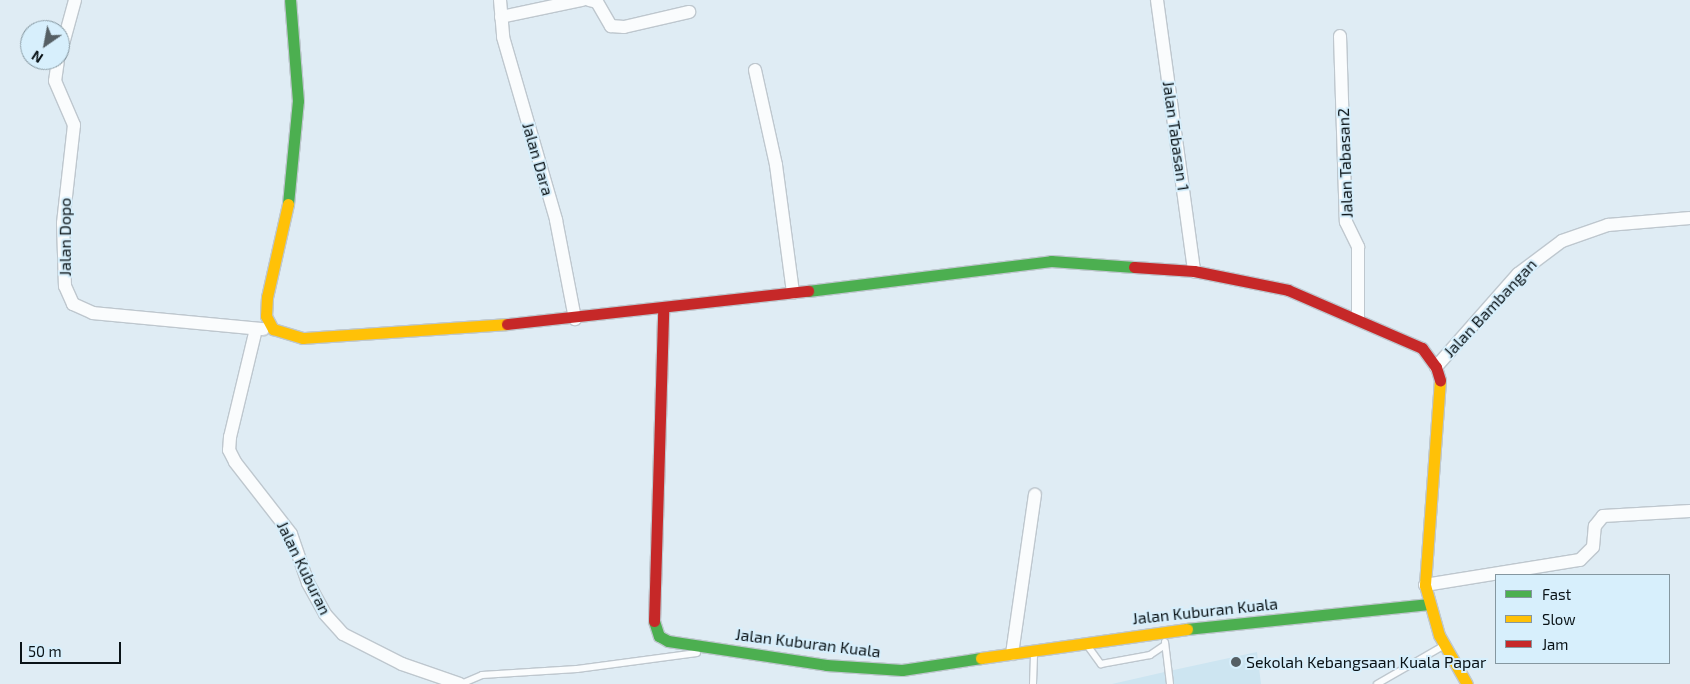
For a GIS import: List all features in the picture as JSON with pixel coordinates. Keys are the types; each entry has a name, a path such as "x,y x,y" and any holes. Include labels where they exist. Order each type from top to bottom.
{"main road":[{"path":"290,0 297,127 288,202 267,297 266,316 273,329 303,338 575,319 663,310 1035,262 1194,271 1288,290 1358,317 1422,348 1436,367 1440,381 1425,585 1429,604 1445,645 1467,684"},
{"name":"Jalan Kuburan Kuala","path":"663,310 655,629 668,641 826,665 902,670 1164,631 1429,604"}],"street":[{"path":"70,20 75,0"},
{"name":"Jalan Dara","path":"500,0 504,43 556,220 575,319"},
{"path":"501,17 582,0"},
{"path":"589,0 597,2 611,26 624,27 689,12"},
{"name":"Jalan Tabasan 1","path":"1157,0 1194,271"},
{"name":"Jalan Tabasan2","path":"1340,36 1346,222 1358,247 1358,317"},
{"name":"Jalan Dopo","path":"57,70 55,82 74,125 63,223 65,286 73,304 93,313 256,329 273,329"},
{"path":"755,70 776,165 793,293"},
{"name":"Jalan Bambangan","path":"1436,367 1518,274 1562,241 1608,225 1690,218"},
{"name":"Jalan Kuburan","path":"256,329 228,450 235,462 292,534 312,591 325,614 343,634 402,664 460,684"},
{"path":"1012,654 1035,495"},
{"path":"1425,585 1580,560 1593,547 1595,526 1603,516 1690,511"}],"lane":[{"path":"1164,631 1170,684"},
{"path":"1085,642 1101,664 1150,655 1166,645"},
{"path":"1377,684 1445,645"},
{"path":"460,684 482,675 576,669 726,649"},
{"path":"1033,684 1034,650"}],"shaded area":[{"name":"Sekolah Kebangsaan Kuala Papar","path":"1257,652 1261,684 1112,684 1169,671"}],"traffic: fast":[{"path":"288,204 298,101 290,0"},
{"path":"808,291 1051,261 1134,267"},
{"path":"1187,629 1429,604"},
{"path":"654,621 659,636 668,641 826,665 902,670 981,658"}],"traffic: slow":[{"path":"288,204 267,297 266,316 273,329 303,338 507,324"},
{"path":"1440,380 1425,585 1439,635 1467,684"},
{"path":"981,658 1187,629"}],"traffic: jam":[{"path":"1134,267 1194,271 1288,290 1422,348 1436,367 1440,380"},
{"path":"507,324 808,291"},
{"path":"654,621 663,310"}],"place":[{"name":"Sekolah Kebangsaan Kuala Papar","path":"1236,662"}]}
